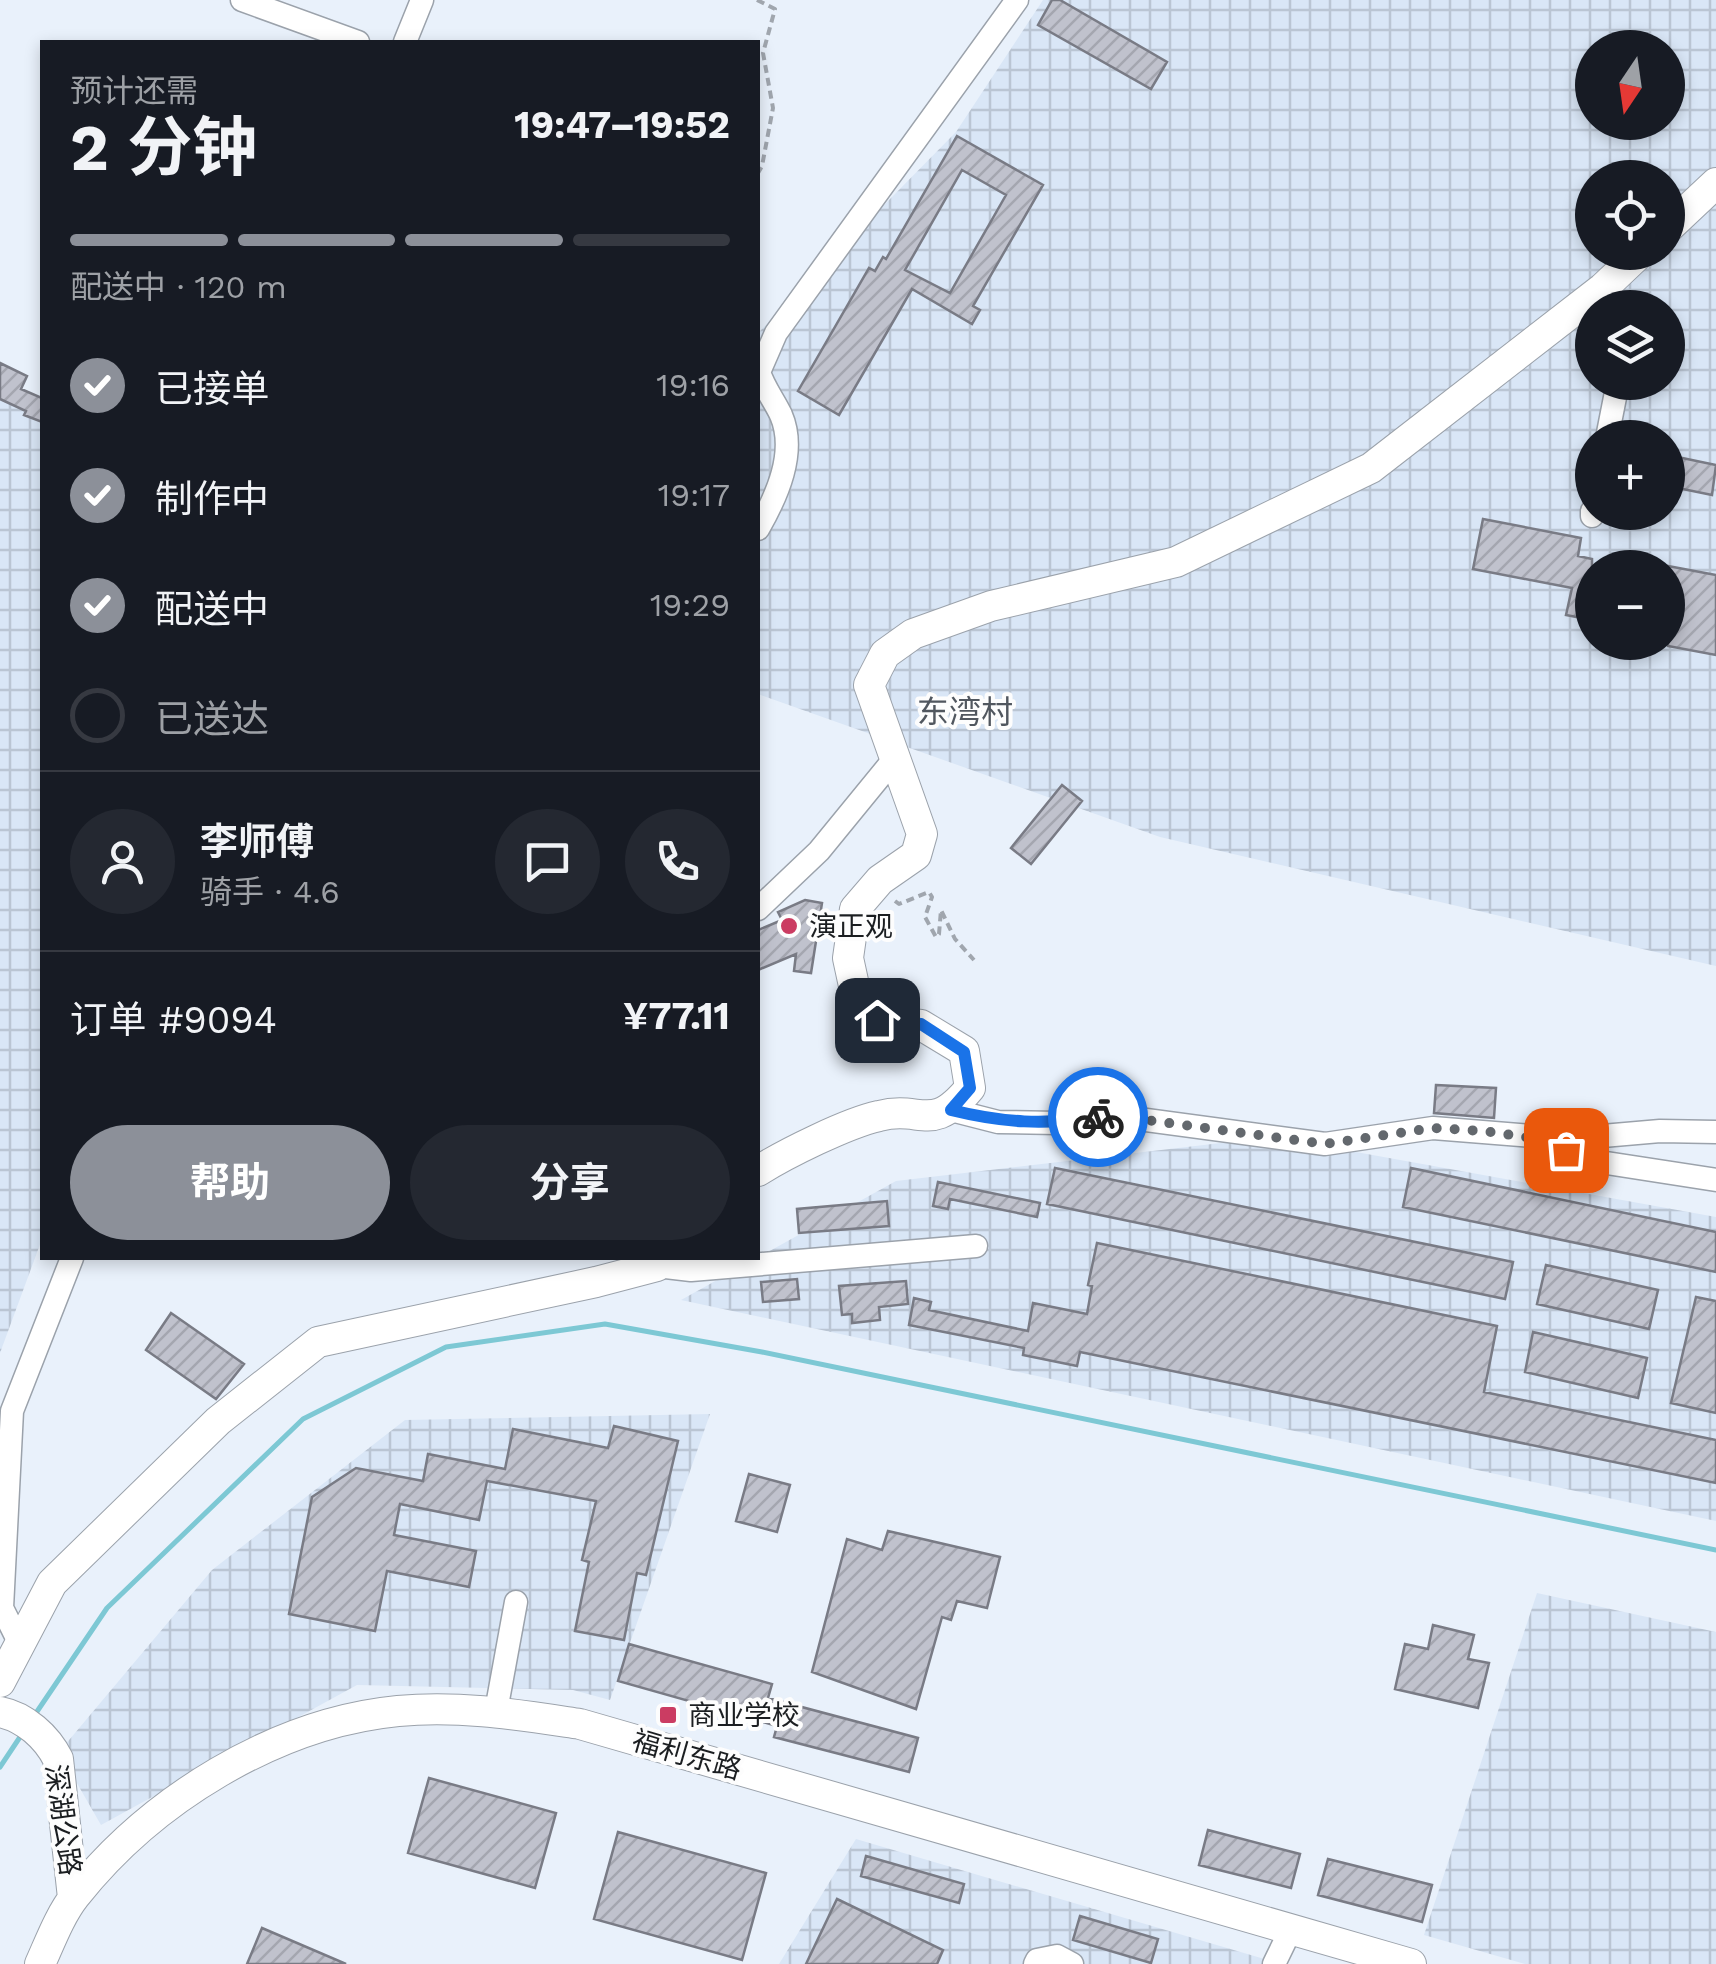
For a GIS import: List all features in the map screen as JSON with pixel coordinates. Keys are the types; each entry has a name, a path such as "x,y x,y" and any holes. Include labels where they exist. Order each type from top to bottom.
{"main road":[{"path":"1685,212 1716,183"},
{"path":"760,1171 780,1158 880,1115 929,1116 951,1110 970,1088 964,1052 921,1024 877,1020 856,995 848,958 855,910 875,886 916,855 922,834 868,685 885,654 914,634 991,606 1176,562 1372,468 1575,324"},
{"path":"0,1682 52,1583 218,1421 318,1342 661,1262"},
{"name":"福利东路","path":"40,1964 74,1898 154,1815 234,1762 324,1725 397,1711 496,1712 580,1724 1410,1964"},
{"name":"深湖公路","path":"8,1714 51,1744 58,1760 74,1898"}],"street":[{"path":"242,0 352,40"},
{"path":"406,40 422,0"},
{"path":"760,370 776,334 1017,0"},
{"path":"760,374 782,416 789,448 772,505 760,526"},
{"path":"760,907 819,851 895,758"},
{"path":"951,1110 998,1122 1058,1123 1109,1115 1325,1144 1433,1128 1532,1138 1716,1132"},
{"path":"1532,1138 1600,1162 1716,1180"},
{"path":"661,1262 691,1270 976,1246"},
{"path":"20,1644 2,1608 12,1411 71,1260"},
{"path":"496,1712 516,1602"},
{"path":"1274,1964 1291,1929"},
{"path":"1035,1964 1037,1960 1057,1956 1072,1964"}],"path":[{"path":"760,1 775,9 763,52 773,108 760,170"},
{"path":"875,886 899,904 929,892 932,896 925,916 936,938 941,910 955,939 974,960"}],"shaded area":[{"path":"1043,0 1716,0 1716,966 1160,837 760,695 760,331 956,132"},
{"path":"0,398 40,413 40,1244 0,1353"},
{"path":"1273,1137 1716,1217 1716,1521 681,1300 753,1260 760,1260 760,1256 896,1181"},
{"path":"710,1414 610,1700 573,1690 357,1685 101,1825 59,1752 212,1570 405,1420"},
{"path":"1537,1593 1716,1632 1716,1964 1525,1964 1424,1935"},
{"path":"856,1839 1281,1964 779,1964"}],"building":[{"path":"1052,0 1060,0 1167,62 1151,89 1038,25"},
{"path":"957,136 1043,185 973,306 980,310 972,324 912,289 839,415 798,391 869,268 875,271 883,257 886,259","holes":["962,170 1006,195 950,293 905,270"]},
{"path":"0,363 27,376 21,389 40,397 40,421 24,415 26,411 0,399"},
{"path":"1685,459 1716,465 1712,495 1685,489"},
{"path":"1483,519 1581,538 1579,550 1575,550 1575,617 1566,615 1572,588 1473,569"},
{"path":"1685,569 1716,575 1716,655 1685,649"},
{"path":"1062,785 1082,801 1031,864 1011,848"},
{"path":"805,900 822,903 811,973 794,971 796,954 760,969 760,929 782,920 778,912"},
{"path":"1436,1085 1496,1088 1494,1118 1434,1113"},
{"path":"1055,1168 1513,1262 1505,1299 1047,1204"},
{"path":"1411,1168 1716,1232 1716,1272 1403,1207"},
{"path":"938,1182 1040,1203 1037,1217 950,1199 948,1209 933,1206"},
{"path":"887,1201 889,1226 799,1233 797,1209"},
{"path":"1097,1243 1497,1326 1484,1392 1716,1440 1716,1483 1080,1352 1077,1366 1023,1355 1024,1348 909,1325 914,1298 931,1302 929,1310 1028,1331 1033,1303 1087,1314 1092,1286 1088,1285"},
{"path":"1546,1265 1658,1290 1649,1329 1537,1304"},
{"path":"797,1279 799,1299 763,1302 761,1282"},
{"path":"906,1281 908,1304 879,1307 880,1320 852,1323 852,1314 842,1315 839,1286"},
{"path":"1696,1297 1716,1301 1716,1413 1671,1403"},
{"path":"171,1313 244,1364 216,1399 146,1350"},
{"path":"1533,1332 1647,1358 1638,1398 1525,1372"},
{"path":"614,1426 678,1441 646,1575 637,1573 624,1640 575,1631 589,1562 582,1560 596,1501 487,1481 479,1520 400,1504 394,1535 476,1551 469,1587 387,1571 375,1631 289,1614 312,1497 356,1468 423,1481 428,1454 505,1469 513,1429 608,1448"},
{"path":"749,1474 790,1485 777,1532 736,1521"},
{"path":"888,1531 1000,1557 987,1608 957,1601 951,1620 942,1617 916,1709 812,1672 847,1539 882,1550"},
{"path":"1433,1625 1474,1635 1468,1659 1489,1663 1478,1708 1395,1689 1405,1644 1428,1649"},
{"path":"629,1644 772,1684 768,1698 918,1738 909,1772 774,1737 777,1726 618,1681"},
{"path":"429,1778 556,1813 535,1888 408,1853"},
{"path":"1208,1830 1300,1854 1291,1888 1199,1865"},
{"path":"618,1832 766,1873 742,1960 594,1919"},
{"path":"866,1856 964,1884 959,1903 861,1876"},
{"path":"1328,1859 1432,1885 1422,1922 1318,1895"},
{"path":"837,1899 943,1950 937,1964 806,1964"},
{"path":"1080,1916 1158,1939 1151,1963 1073,1940"},
{"path":"262,1928 346,1964 247,1964"}],"waterway":[{"path":"34,1716 107,1608 303,1419 446,1347 605,1324 762,1352 1716,1550"},
{"path":"0,1767 22,1734"}],"way so far":[{"path":"1098,1117 1109,1115 1325,1144 1433,1128 1483,1131 1532,1138 1566,1150"}],"place":[{"name":"演正观","path":"789,926"},
{"name":"商业学校","path":"668,1715"}],"district":[{"name":"东湾村","path":"965,712"}],"route":[{"path":"877,1020 921,1024 964,1052 970,1088 951,1110 998,1122 1058,1123 1098,1117"}]}
